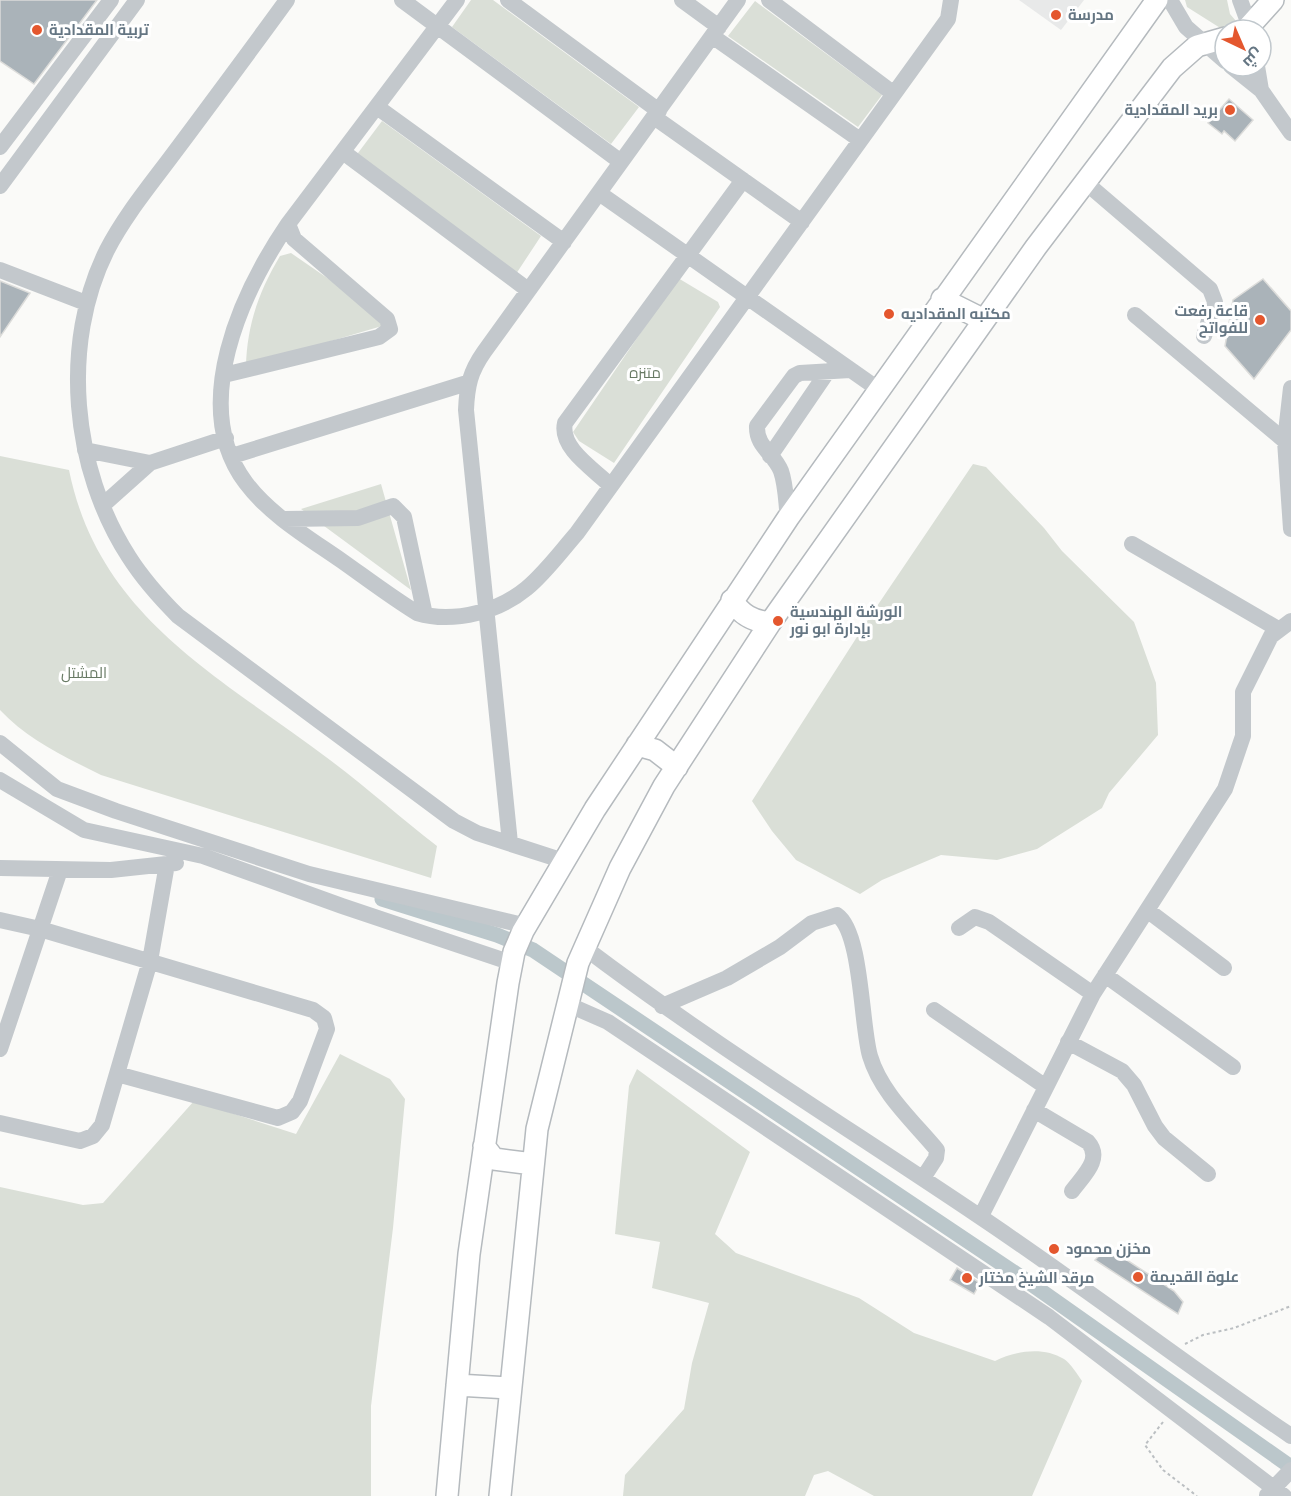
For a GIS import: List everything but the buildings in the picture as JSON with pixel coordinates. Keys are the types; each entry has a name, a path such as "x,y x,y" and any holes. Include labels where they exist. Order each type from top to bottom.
{"main road":[{"path":"447,1496 469,1254 513,957 525,928 637,745 732,600 878,389 1157,0"},
{"path":"1258,18 1273,0"},
{"path":"500,1496 509,1388 537,1130 569,996 581,956 620,868 677,767 770,623 984,320 1172,68 1186,53 1213,41"},
{"path":"942,299 984,320"},
{"path":"732,600 744,615 770,623"},
{"path":"637,745 655,750 677,767"},
{"path":"484,1146 494,1159 533,1164"},
{"path":"457,1385 509,1388"}],"street":[{"path":"0,147 111,0"},
{"path":"0,186 137,0"},
{"path":"287,0 124,221 108,249 86,303 79,365 85,450 103,505 128,556 151,587 178,616 454,821 477,833 564,861"},
{"path":"402,0 621,162"},
{"path":"457,0 288,224 254,279 226,352 221,406 226,438 232,456 246,483 285,519 407,607 424,615 438,618 465,616 487,610 515,599 535,582 611,486 948,19 951,0"},
{"path":"508,0 743,180 802,222"},
{"path":"682,0 715,31 860,141"},
{"path":"510,843 466,410 467,383 472,369 738,0"},
{"path":"769,0 894,94"},
{"path":"1170,0 1186,27 1213,51"},
{"path":"1240,0 1246,18"},
{"path":"1246,78 1261,90 1291,133"},
{"path":"1259,78 1261,90"},
{"path":"377,106 564,242"},
{"path":"343,152 528,291"},
{"path":"611,486 567,443 563,433 565,423 743,180"},
{"path":"1085,182 1210,289 1215,302 1204,336"},
{"path":"599,193 878,389"},
{"path":"224,375 379,337 390,329 387,319 294,239 288,224"},
{"path":"0,270 86,303"},
{"path":"1135,315 1285,441"},
{"path":"788,518 780,468 759,443 757,426 794,376 850,370"},
{"path":"770,456 828,371"},
{"path":"232,456 467,383"},
{"path":"1291,388 1285,441 1291,529"},
{"path":"103,505 150,463 226,438"},
{"path":"85,450 150,463"},
{"path":"285,519 358,518 393,506 399,510 404,517 424,615"},
{"path":"981,1216 1092,994 1226,789 1243,736 1243,692 1266,644 1285,625 1132,544"},
{"path":"0,744 57,789 116,812 309,874 525,928"},
{"path":"0,780 84,830 203,856 513,957"},
{"path":"0,868 111,870 167,864 203,856"},
{"path":"0,1123 80,1141 93,1136 102,1125 150,961 167,864"},
{"path":"0,1049 60,870"},
{"path":"1147,910 1224,968"},
{"path":"662,1006 727,978 780,946 812,923 837,915 843,920 856,963 869,1055 878,1078 937,1150 936,1158 922,1178"},
{"path":"959,928 975,917 989,922 1092,994"},
{"path":"0,920 40,929 313,1010 324,1018 327,1029 300,1101 292,1112 278,1118 117,1074"},
{"path":"581,956 662,1006 981,1216 1169,1353 1291,1436"},
{"path":"1105,975 1233,1067"},
{"path":"569,996 1049,1317 1172,1411 1279,1486"},
{"path":"934,1010 1046,1087"},
{"path":"1068,1042 1122,1071 1134,1085 1164,1138 1208,1174"},
{"path":"1035,1110 1088,1142 1095,1150 1095,1158 1072,1191"}],"path":[{"path":"1169,1353 1203,1335 1234,1328 1291,1306"},
{"path":"1172,1411 1146,1445 1163,1470 1197,1496"}],"shaded area":[{"name":"مدرسة","path":"1019,0 1084,0 1061,30"}],"green space":[{"path":"471,0 493,0 639,107 611,144 452,27"},
{"path":"1185,0 1227,0 1230,14 1233,18 1213,18 1213,23 1187,7"},
{"path":"755,1 882,95 858,127 728,36"},
{"path":"382,121 541,236 516,274 355,157"},
{"path":"291,253 375,311 382,326 246,366 249,336 260,295 280,256"},
{"name":"متنزه","path":"678,278 718,302 720,307 614,463 579,441 573,432"},
{"name":"المشتل","path":"0,456 69,470 84,522 107,566 136,605 207,671 330,760 437,846 431,878 101,775 35,739 11,721 0,710"},
{"path":"973,464 986,467 1044,528 1062,551 1134,622 1156,683 1158,735 1109,793 1102,808 1037,849 997,860 941,855 882,880 860,894 796,860 772,831 752,801 871,615"},
{"path":"381,484 411,590 301,509"},
{"path":"340,1054 390,1079 405,1099 393,1228 371,1406 371,1496 0,1496 0,1187 83,1205 103,1203 194,1101 296,1134"},
{"path":"637,1069 750,1152 715,1234 736,1253 859,1298 914,1333 995,1361 1011,1355 1038,1351 1056,1355 1069,1364 1082,1381 1032,1496 874,1496 828,1471 814,1475 805,1496 623,1496 625,1475 684,1409 692,1363 709,1303 652,1288 660,1242 615,1234 629,1086"}],"waterway":[{"path":"382,899 497,935 533,950 1027,1281 1291,1467"}],"place":[{"name":"مدرسة","path":"1056,15"},
{"name":"تربية المقدادية","path":"37,30"},
{"name":"بريد المقدادية","path":"1230,110"},
{"name":"مكتبه المقداديه","path":"889,314"},
{"name":"قاعة رفعت للفواتح","path":"1260,320"},
{"name":"الورشة الهندسية بإدارة ابو نور","path":"778,621"},
{"name":"مخزن محمود","path":"1054,1249"},
{"name":"علوة القديمة","path":"1138,1277"},
{"name":"مرقد الشيخ مختار","path":"967,1278"}]}
